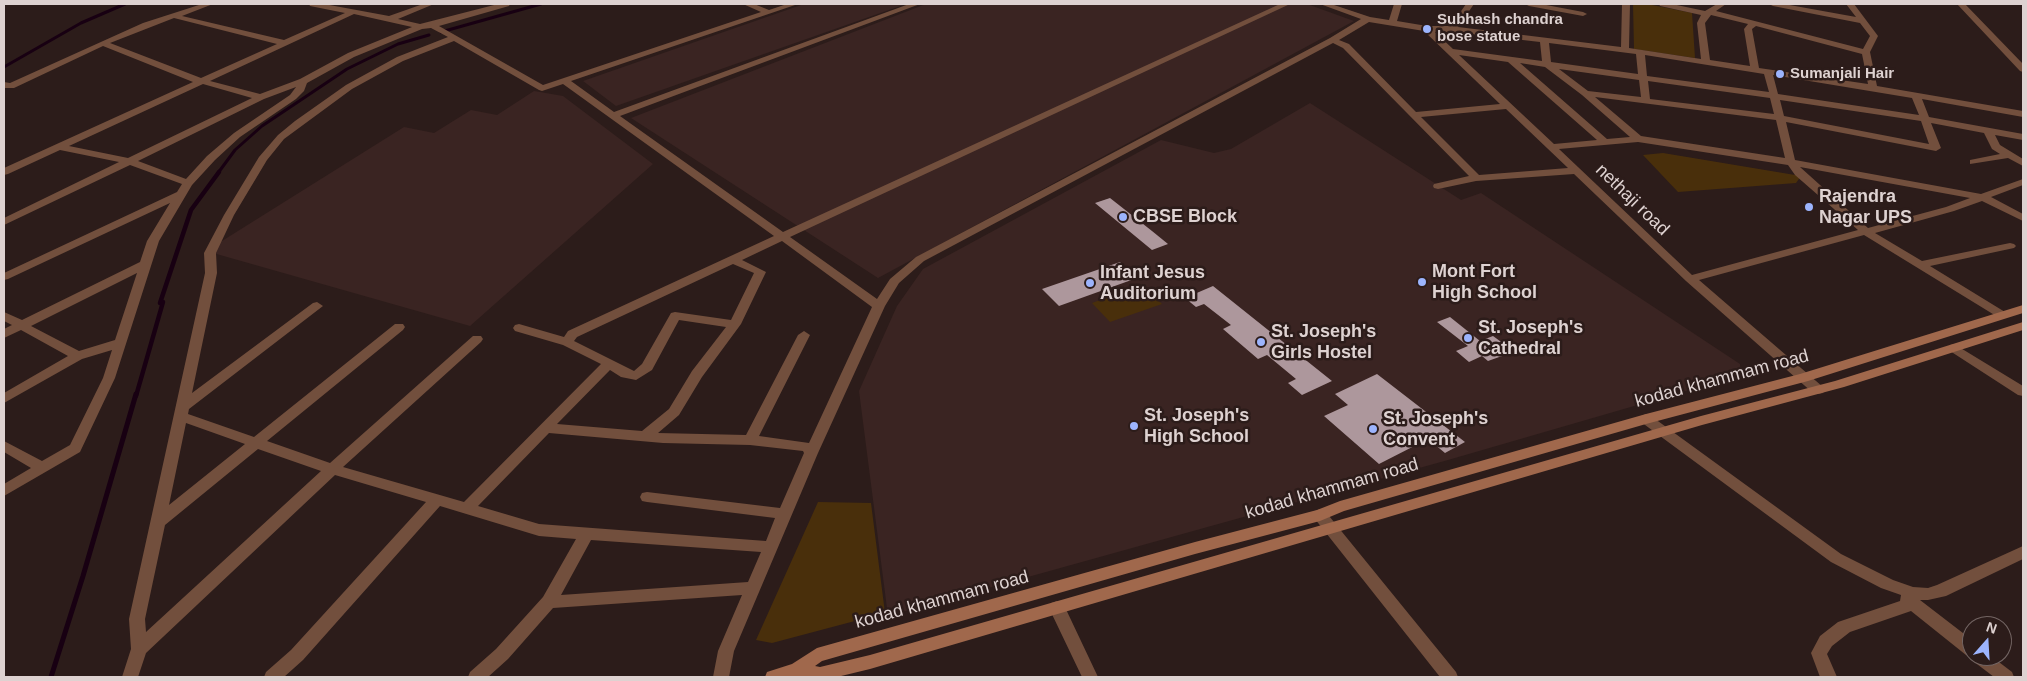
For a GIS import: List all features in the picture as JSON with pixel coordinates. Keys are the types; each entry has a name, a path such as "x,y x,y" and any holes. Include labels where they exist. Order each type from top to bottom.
{"main road":[{"name":"kodad khammam road","path":"773,677 797,669 817,655 1032,596 1195,548 1320,515 1340,507 1646,419 1804,378 2023,309"},
{"name":"kodad khammam road","path":"797,669 820,674 1057,608 1664,432 1818,390 2023,326"}],"street":[{"path":"6,87 103,44 208,4"},
{"path":"313,4 390,18 420,27 434,27 506,4"},
{"path":"329,7 340,4"},
{"path":"390,18 430,4"},
{"path":"747,4 768,12"},
{"path":"434,27 542,88 566,82 794,4"},
{"path":"895,4 905,8"},
{"path":"615,116 916,4"},
{"path":"567,342 572,334 1286,4"},
{"path":"1324,4 1368,19 1426,29 1453,29 1477,32 1497,39 1625,50 1640,55 2023,114"},
{"path":"1392,23 1398,4"},
{"path":"1453,29 1470,4"},
{"path":"1528,4 1583,14"},
{"path":"1625,50 1626,4"},
{"path":"1664,4 1755,22 1866,52"},
{"path":"1706,63 1701,23 1708,13 1722,4"},
{"path":"1774,4 1863,21"},
{"path":"1841,4 1851,5 1874,36 1866,52 1873,88"},
{"path":"1961,4 2023,69"},
{"path":"4,172 353,12"},
{"path":"174,16 284,43"},
{"path":"722,677 726,651 770,547 811,453 894,280 920,259 1333,40 1368,19"},
{"path":"1755,22 1748,28 1755,70"},
{"path":"4,222 261,97 303,81 351,55 420,27"},
{"name":"nethaji road","path":"1426,29 1690,279 1818,390"},
{"path":"130,677 139,649 138,618 211,273 210,253 241,194 263,159 287,133 349,87 400,59 449,36"},
{"path":"1333,40 1346,46 1476,178"},
{"path":"1544,43 1706,63 1755,70 1769,75 1873,88 2023,119"},
{"path":"1544,43 1547,64 1585,93 1638,139"},
{"path":"103,44 202,81 261,97"},
{"path":"1450,51 1774,96 2023,136"},
{"path":"1640,55 1646,101"},
{"path":"1511,60 1605,142"},
{"path":"1769,75 1791,162 1799,173 1865,231 2001,315"},
{"path":"4,491 75,448 109,378 153,241 188,183 211,158 237,135 293,97 299,91 303,81"},
{"path":"566,82 880,306"},
{"path":"1585,93 1781,118 1936,148 1917,98"},
{"path":"1413,115 1508,106"},
{"path":"1988,130 1996,146 2008,156 2023,163"},
{"path":"1552,148 1638,139 1791,162 1982,197 2023,218"},
{"path":"59,147 129,160 188,183"},
{"path":"1974,162 2008,156"},
{"path":"1438,186 1476,178 1576,171"},
{"path":"1690,279 1950,209 2023,182"},
{"path":"4,277 182,194"},
{"path":"1921,265 2010,246"},
{"path":"645,436 674,412 697,374 735,324 760,272 733,260"},
{"path":"4,334 146,264"},
{"path":"183,412 317,306"},
{"path":"4,316 78,356"},
{"path":"519,328 567,342 609,362 632,376 639,374 647,367 675,316 735,324"},
{"path":"160,520 399,326"},
{"path":"750,440 804,336"},
{"path":"139,649 332,468 477,339"},
{"path":"4,399 78,356 120,343"},
{"path":"1954,348 2023,392"},
{"path":"466,508 609,362"},
{"path":"183,412 255,443 539,530 770,547"},
{"path":"1646,419 1836,558 1887,584 1913,593 1928,594 1940,591 2023,552"},
{"path":"545,428 663,438 750,440 807,447 811,453"},
{"path":"4,446 42,468"},
{"path":"647,497 785,514"},
{"path":"272,677 297,655 437,500"},
{"path":"1320,515 1450,677"},
{"path":"476,677 502,654 549,602 587,533"},
{"path":"1887,584 1962,642"},
{"path":"549,602 753,588"},
{"path":"1828,677 1819,653 1826,641 1844,627 1860,620 1913,604"},
{"path":"1057,608 1090,677"},
{"path":"1992,666 2006,677"}],"shaded area":[{"path":"804,4 906,4 616,106 583,81"},
{"path":"926,4 1307,4 1354,21 878,278 631,118"},
{"path":"1633,4 1647,4 1692,13 1695,58 1634,49"},
{"path":"534,91 563,96 653,164 470,326 206,251 404,127 434,133 471,110 497,115"},
{"path":"1310,103 1461,200 1481,193 1740,364 1741,375 1448,460 888,616 859,391 897,306 923,269 1161,140 1214,153 1231,149"},
{"path":"1663,153 1801,176 1796,183 1678,192 1643,155"},
{"path":"1142,285 1162,304 1110,322 1092,303"},
{"path":"818,502 871,503 885,613 772,643 756,640"}],"building":[{"name":"CBSE Block","path":"1110,198 1168,244 1152,250 1095,203"},
{"name":"Infant Jesus Auditorium","path":"1120,262 1137,278 1059,306 1042,289"},
{"name":"St. Joseph's Girls Hostel","path":"1213,286 1332,381 1302,395 1288,383 1296,379 1267,355 1258,359 1223,329 1231,325 1204,304 1196,307 1185,298"},
{"name":"St. Joseph's Cathedral","path":"1450,317 1480,341 1493,336 1504,344 1492,349 1502,356 1488,361 1482,356 1469,362 1456,351 1468,346 1437,322"},
{"path":"1377,374 1465,442 1445,453 1428,439 1379,464 1324,416 1348,405 1335,394"}],"waterway":[{"path":"4,67 81,23 125,4"},
{"path":"441,32 541,4"},
{"path":"218,173 235,150 262,126 347,69 398,44 429,35"},
{"path":"136,396 163,302 160,303 191,210 219,172"},
{"path":"51,677 83,576 136,394"}],"place":[{"name":"Subhash chandra bose statue","path":"1427,29"},
{"name":"Sumanjali Hair","path":"1780,74"},
{"name":"Rajendra Nagar UPS","path":"1809,207"},
{"name":"CBSE Block","path":"1123,217"},
{"name":"Mont Fort High School","path":"1422,282"},
{"name":"Infant Jesus Auditorium","path":"1090,283"},
{"name":"St. Joseph's Cathedral","path":"1468,338"},
{"name":"St. Joseph's Girls Hostel","path":"1261,342"},
{"name":"St. Joseph's High School","path":"1134,426"},
{"name":"St. Joseph's Convent","path":"1373,429"}]}
